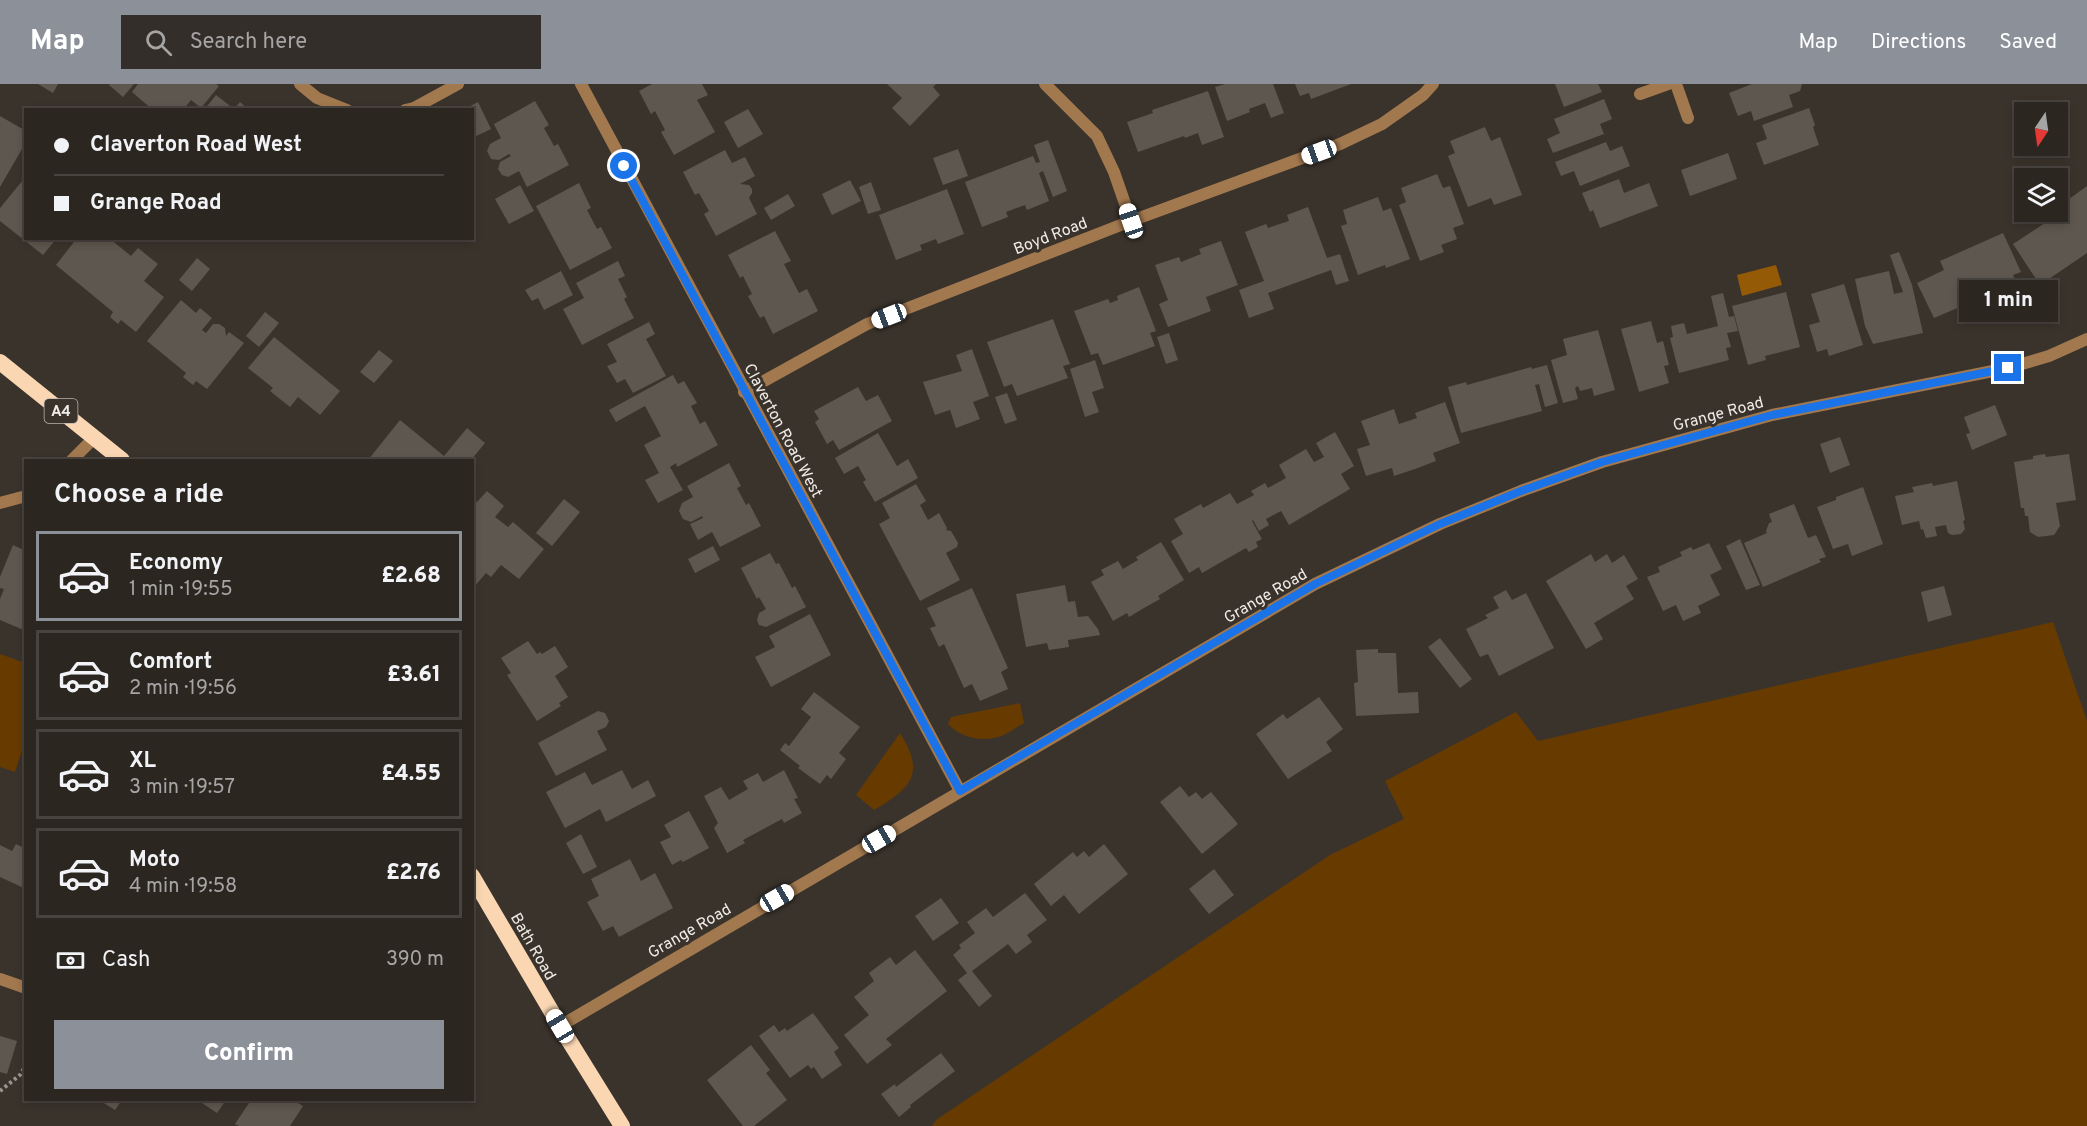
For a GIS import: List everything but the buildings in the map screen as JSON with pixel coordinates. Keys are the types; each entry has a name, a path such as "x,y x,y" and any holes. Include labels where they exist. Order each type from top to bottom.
{"highway":[{"name":"A4","path":"0,362 121,459"},
{"name":"Bath Road","path":"474,879 622,1126"}],"street":[{"path":"300,84 317,98 342,108"},
{"path":"414,108 458,84"},
{"name":"Claverton Road West","path":"581,84 744,392 960,791"},
{"path":"1045,84 1097,136 1114,172 1131,221"},
{"name":"Boyd Road","path":"744,392 867,324 1131,221 1340,144 1382,124 1424,95 1433,84"},
{"path":"1640,94 1668,84"},
{"path":"1676,84 1688,118"},
{"name":"Grange Road","path":"560,1026 1315,584 1440,524 1602,462 1772,415 2008,368 2049,356 2087,339"},
{"path":"73,459 94,438"},
{"path":"0,503 24,497"},
{"path":"0,979 24,987"}],"path":[{"path":"0,1091 20,1075 24,1068"}],"shaded area":[{"path":"1776,265 1782,285 1742,296 1737,275"},
{"path":"2053,622 2087,721 2087,1126 932,1126 936,1120 1330,855 1404,819 1385,781 1516,712 1538,741"},
{"path":"0,654 24,663 24,745 15,772 0,767"},
{"path":"1020,703 1024,723 998,737 984,739 971,737 958,732 948,724 951,717"},
{"path":"900,733 912,759 911,779 897,794 874,810 856,795"}],"route":[{"path":"624,166 960,791 1315,584 1440,524 1521,491 1602,462 1772,415 2008,368"}]}
